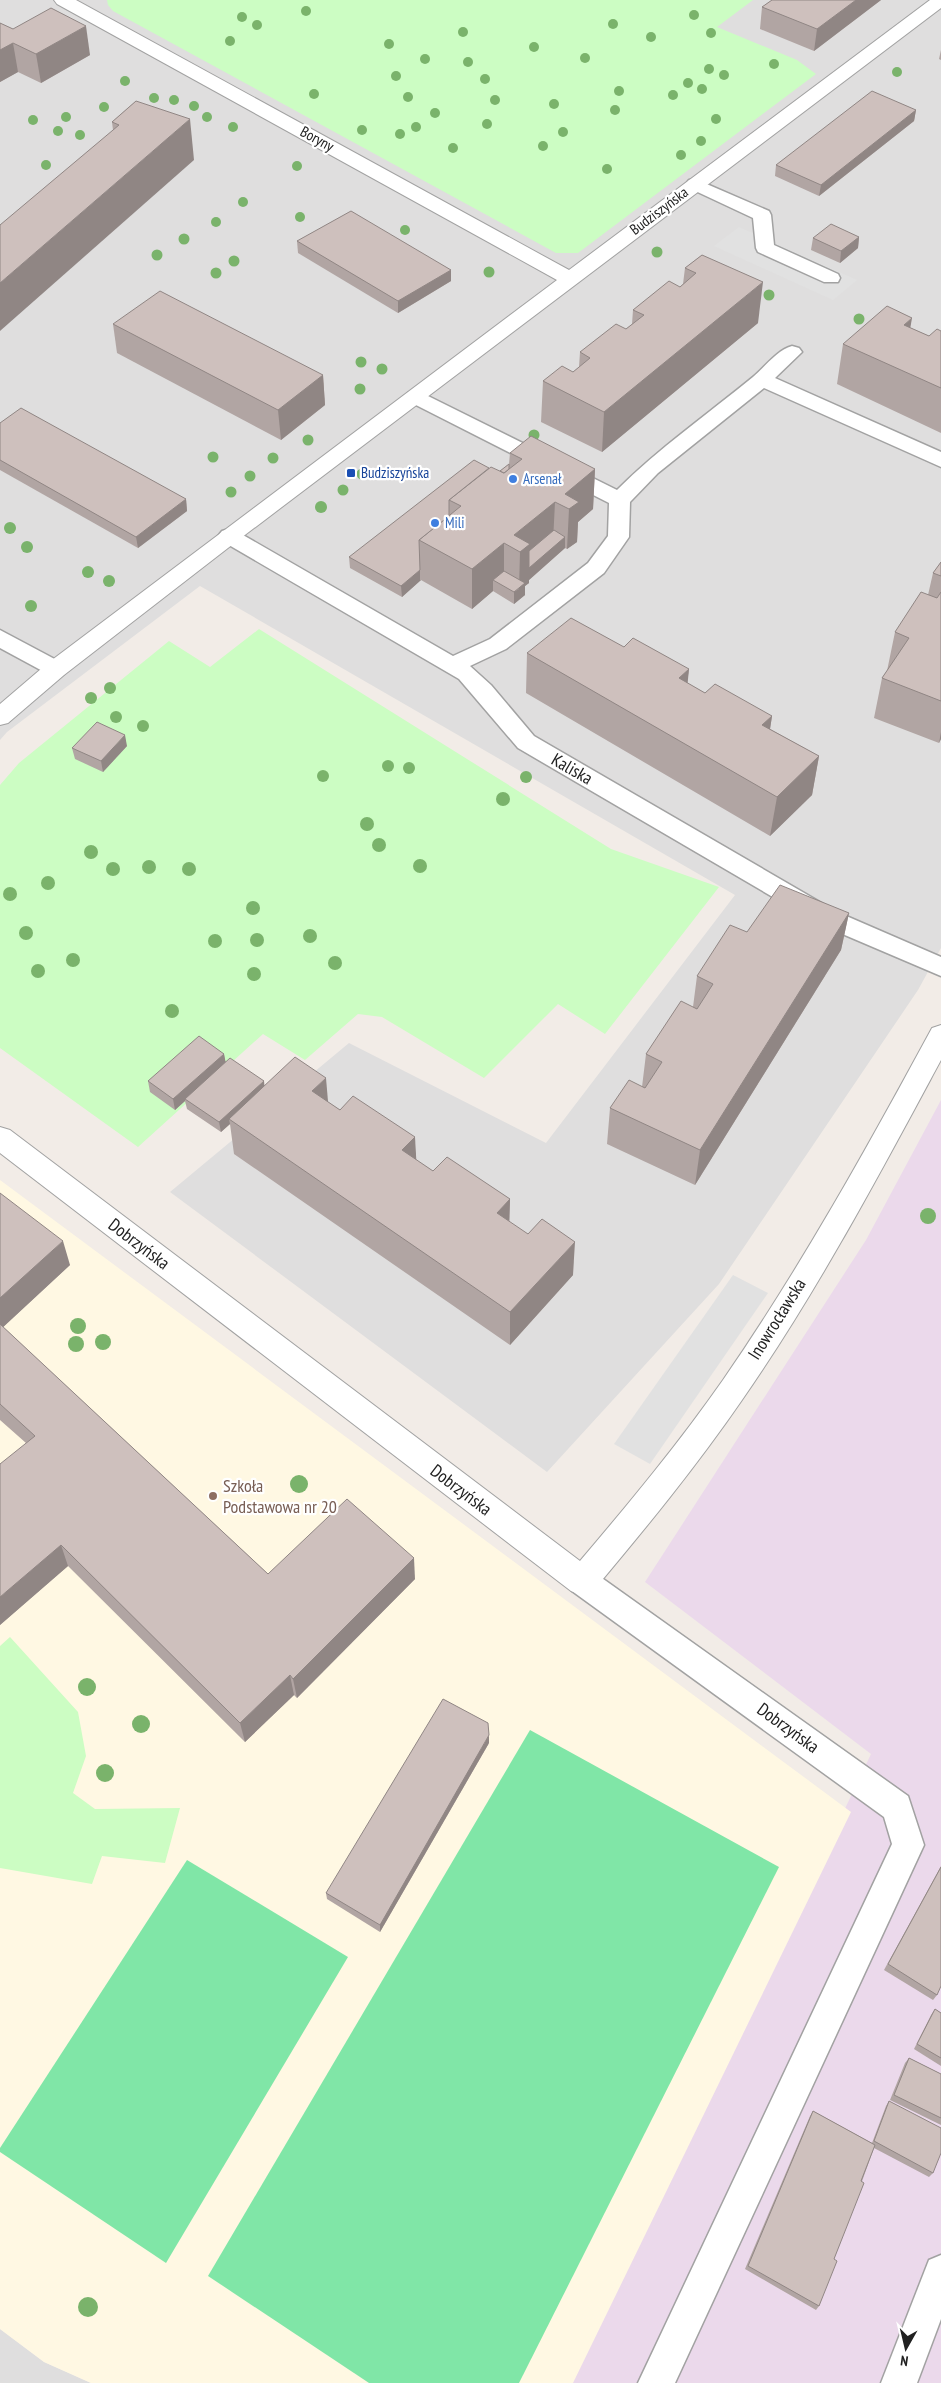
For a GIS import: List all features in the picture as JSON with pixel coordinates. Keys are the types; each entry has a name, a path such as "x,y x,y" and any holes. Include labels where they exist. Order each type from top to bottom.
{"street":[{"name":"Budziszyńska","path":"0,717 56,669 229,536 940,0"},
{"name":"Boryny","path":"73,2 570,279"},
{"name":"Inowrocławska","path":"582,1581 646,1506 700,1436 766,1339 850,1201 941,1035"},
{"name":"Dobrzyńska","path":"0,1138 582,1581"}],"lane":[{"path":"695,184 762,215 765,248 831,278"},
{"path":"453,665 498,644 596,568 618,537 620,500 651,468 762,380 792,352"},
{"path":"762,380 941,460"},
{"path":"414,397 620,500"},
{"name":"Kaliska","path":"229,536 453,665 479,684 517,734 526,742 828,918 941,966"},
{"path":"0,638 56,669"},
{"name":"Dobrzyńska","path":"582,1581 897,1807 908,1845 656,2383"},
{"path":"899,2383 941,2272"}],"shaded area":[{"path":"0,0 941,0 941,948 918,990 719,1284 547,1472 170,1192 349,1043 546,1143 735,895 200,586 7,732 0,740"},
{"path":"739,227 857,280 833,300 714,246"},
{"path":"941,1100 941,2383 571,2383 871,1754 645,1582 866,1240"},
{"name":"Szkoła Podstawowa nr 20","path":"0,1180 851,1812 573,2383 91,2383 44,2362 0,2329"},
{"path":"733,1275 768,1293 650,1464 614,1444"},
{"path":"0,2329 44,2362 91,2383 0,2383"}],"green space":[{"path":"107,0 753,0 717,27 797,60 816,74 578,253 556,253 113,11 108,5"},
{"path":"259,629 611,849 719,887 605,1034 558,1004 484,1078 382,1017 358,1014 305,1060 263,1034 138,1147 0,1048 0,785 19,763 169,641 210,667"},
{"path":"10,1637 78,1712 86,1756 73,1793 95,1809 180,1808 165,1863 102,1856 92,1884 0,1868 0,1646"},
{"path":"530,1730 779,1867 519,2383 369,2383 208,2276"},
{"path":"187,1860 348,1957 166,2263 0,2152 0,2148"}],"building":[{"path":"772,0 856,0 817,29 762,7"},
{"path":"51,8 86,26 36,54 13,43 0,50 0,23 13,29"},
{"path":"872,91 916,110 821,185 776,165"},
{"path":"136,101 190,119 0,283 0,225 119,125 112,122"},
{"path":"351,211 451,270 398,301 297,241"},
{"path":"831,224 859,237 841,251 813,238"},
{"path":"702,255 763,282 604,412 543,381 562,366 573,372 590,358 580,352 616,324 626,329 644,315 633,310 669,281 680,287 696,273 685,268"},
{"path":"160,291 323,375 278,410 113,324"},
{"path":"887,306 912,318 904,325 929,336 937,329 941,331 941,388 843,344"},
{"path":"21,408 186,499 136,537 0,460 0,423"},
{"path":"531,436 595,469 565,494 579,502 569,509 555,502 514,535 530,544 520,552 504,543 472,569 419,540 461,506 449,500 491,467 504,473 522,459 510,453"},
{"path":"474,460 489,468 449,500 449,516 419,540 420,570 401,586 349,557"},
{"path":"509,464 509,469 504,473 500,471"},
{"path":"554,530 565,537 529,568 529,551"},
{"path":"941,562 941,576 933,573"},
{"path":"504,571 525,583 514,592 493,580"},
{"path":"921,592 937,598 941,592 941,701 882,678 909,638 895,632"},
{"path":"571,618 624,647 633,638 689,669 679,678 705,693 715,684 772,716 762,725 819,756 777,797 527,653"},
{"path":"97,722 125,735 101,761 72,748"},
{"path":"780,885 849,913 700,1150 610,1108 629,1080 645,1088 662,1062 646,1054 681,1001 697,1009 713,984 697,976 730,925 747,932"},
{"path":"199,1036 224,1054 173,1099 148,1081"},
{"path":"295,1057 326,1078 312,1091 340,1110 353,1096 415,1137 402,1150 433,1171 447,1157 510,1199 497,1213 528,1234 542,1219 575,1242 510,1312 229,1119"},
{"path":"230,1058 264,1081 219,1122 185,1099"},
{"path":"0,1193 63,1241 0,1298"},
{"path":"0,1324 268,1574 347,1499 414,1558 293,1679 290,1675 240,1723 61,1545 0,1597 0,1464 35,1436 0,1404"},
{"path":"443,1699 488,1723 489,1735 380,1925 326,1893"},
{"path":"941,1867 941,1986 937,1995 888,1964"},
{"path":"935,2009 941,2013 941,2058 917,2044"},
{"path":"909,2058 941,2074 941,2118 894,2095"},
{"path":"889,2101 941,2128 941,2153 933,2173 874,2141"},
{"path":"813,2111 875,2145 861,2181 864,2183 834,2259 837,2261 819,2306 748,2266"}],"place":[{"name":"Budziszyńska","path":"351,473"},
{"name":"Arsenał","path":"513,479"},
{"name":"Mili","path":"435,523"},
{"name":"Szkoła Podstawowa nr 20","path":"213,1496"}]}
